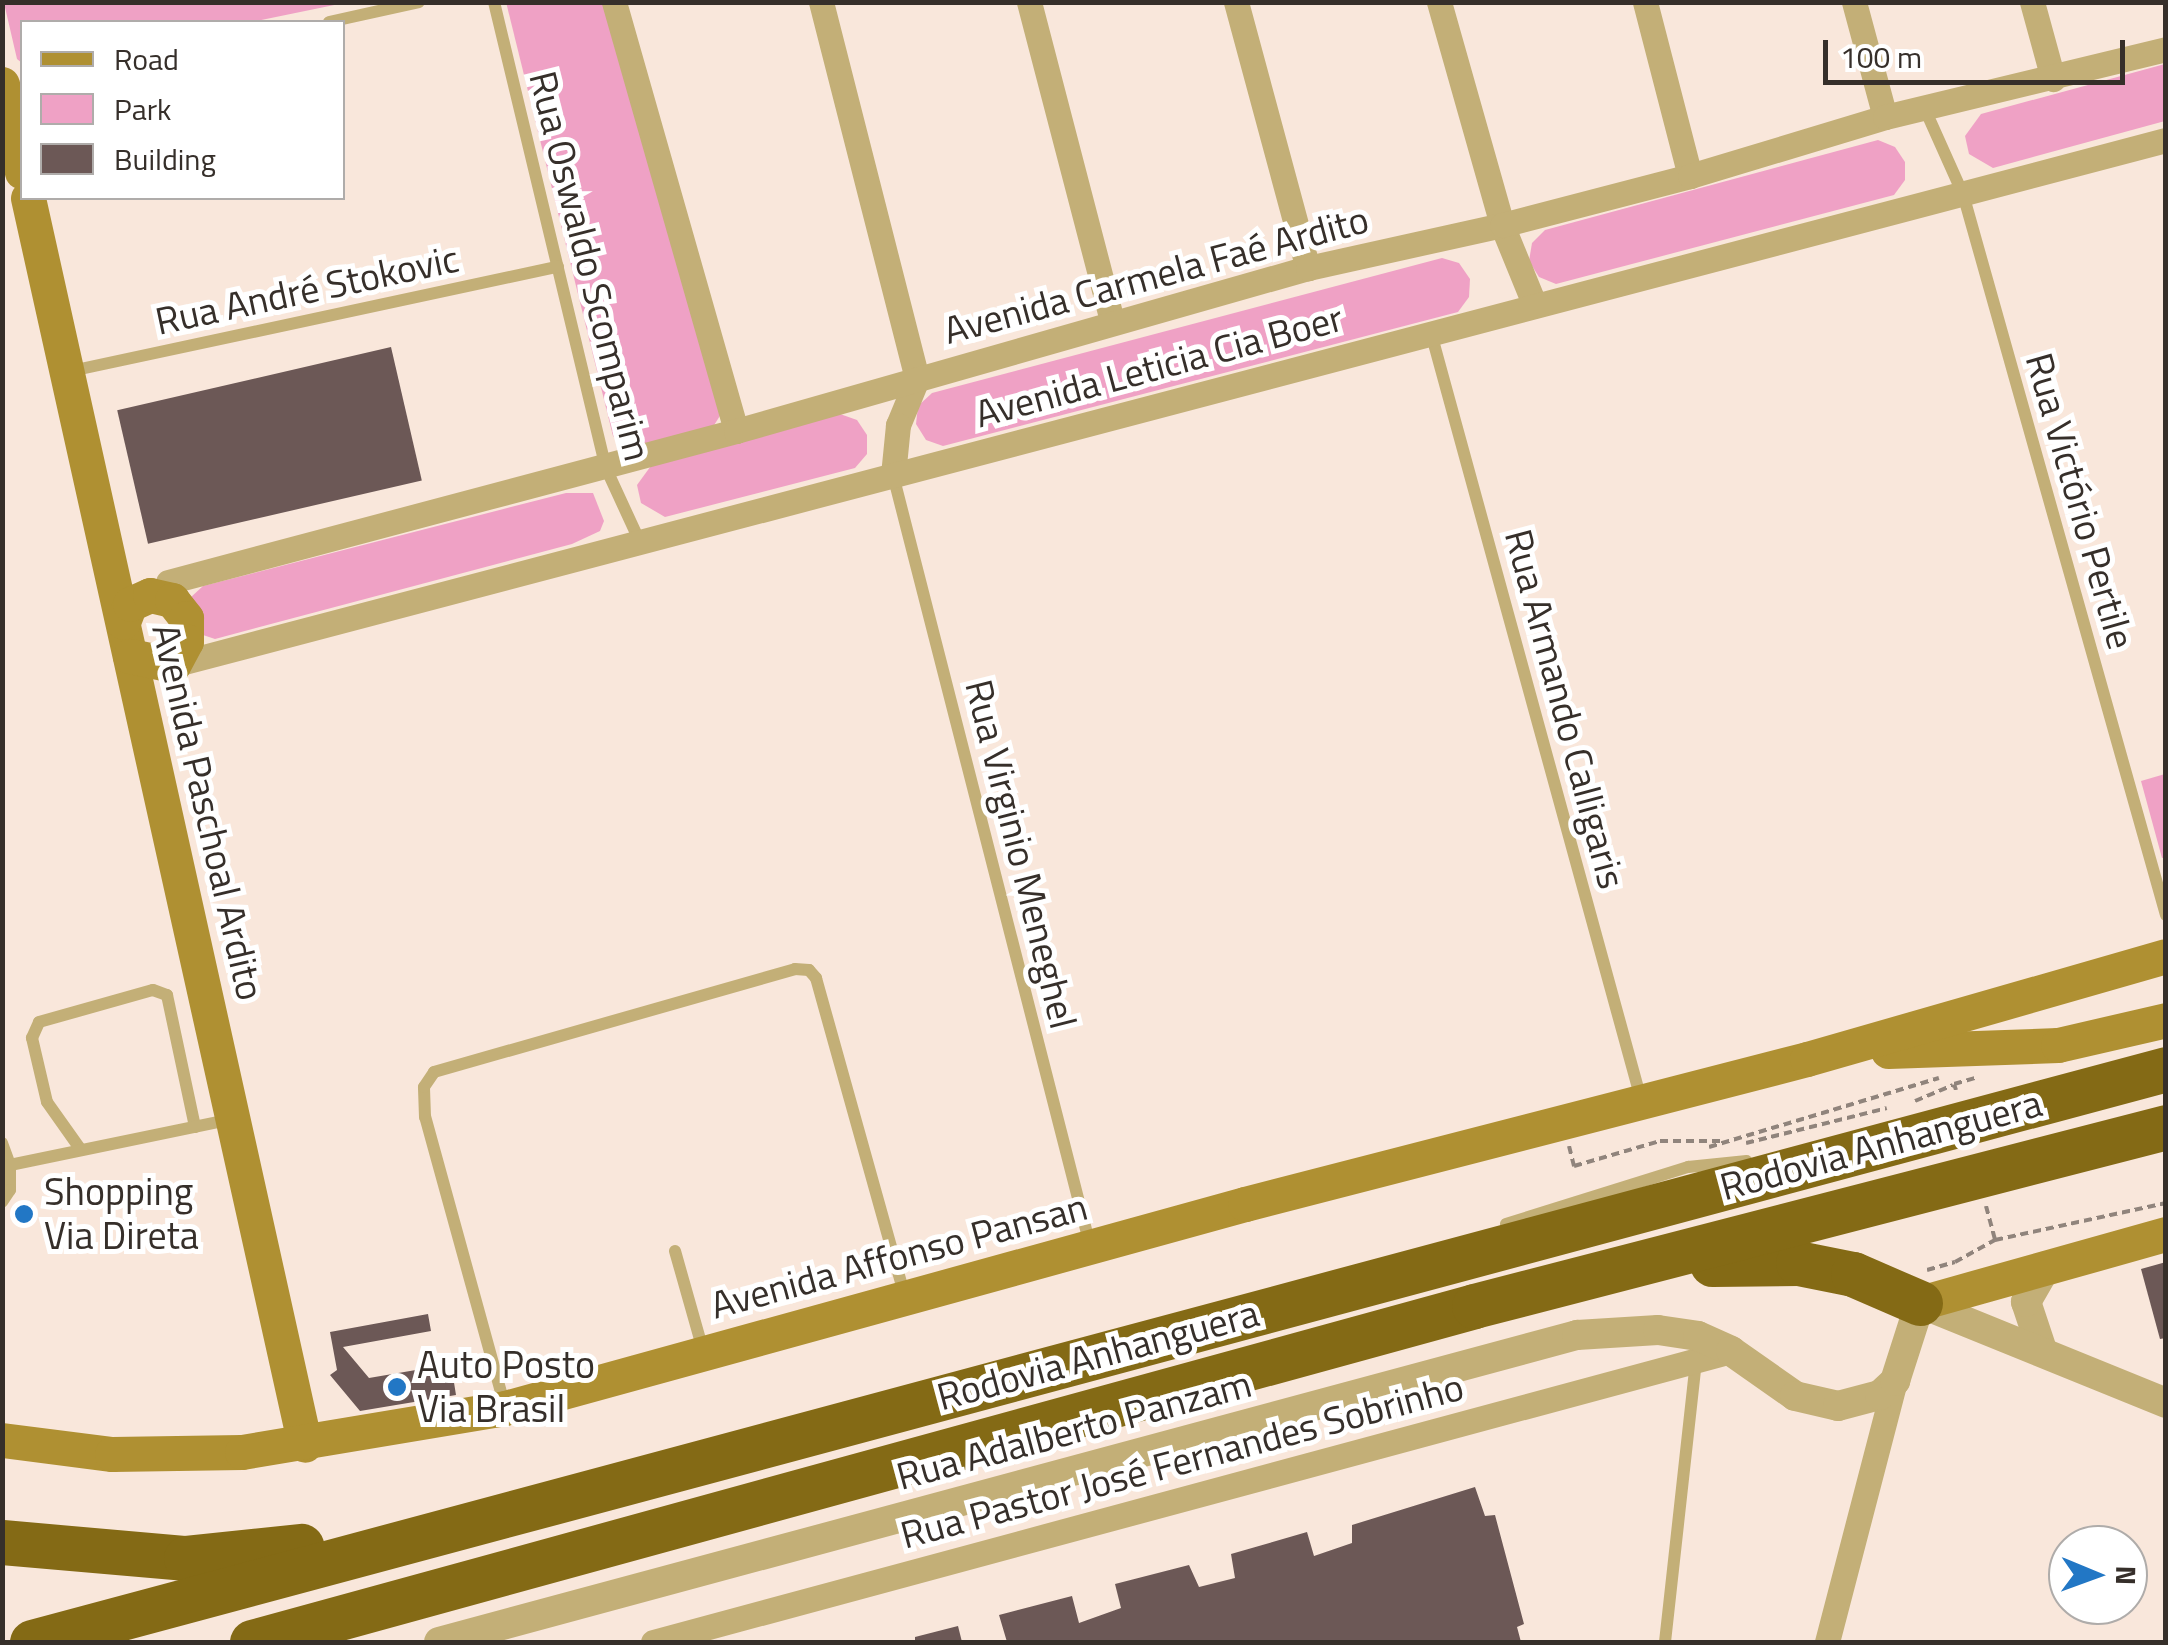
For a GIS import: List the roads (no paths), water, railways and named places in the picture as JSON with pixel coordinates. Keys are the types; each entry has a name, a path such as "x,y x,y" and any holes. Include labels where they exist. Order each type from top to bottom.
{"highway":[{"name":"Rodovia Anhanguera","path":"32,1642 2166,1070"},
{"name":"Rodovia Anhanguera","path":"252,1642 1474,1306 2166,1127"},
{"path":"1474,1306 1684,1266 1757,1261 1798,1262 1853,1274 1920,1303"},
{"path":"2,1542 186,1558 280,1550 334,1540 386,1546"}],"main road":[{"path":"10,90 20,158"},
{"name":"Avenida Paschoal Ardito","path":"28,200 305,1445"},
{"path":"96,497 109,511 123,548 140,572 165,589 180,608 188,630 162,686 163,752 158,780"},
{"path":"165,589 130,604 126,639 173,666"},
{"name":"Avenida Affonso Pansan","path":"2,1440 112,1454 242,1452 305,1445 505,1408 1807,1058 2166,956"},
{"name":"Avenida Affonso Pansan","path":"1807,1058 1922,1048 2058,1045 2166,1020"},
{"path":"1920,1303 2166,1234"}],"street":[{"path":"614,2 736,431"},
{"path":"821,2 916,379 898,425 893,475"},
{"path":"1029,2 1112,321"},
{"path":"1236,2 1308,268"},
{"path":"1439,2 1502,225 1535,306"},
{"path":"1645,2 1690,176"},
{"path":"1854,2 1885,116"},
{"path":"2032,2 2053,79"},
{"name":"Avenida Carmela Faé Ardito","path":"165,589 1308,268 1502,225 1690,176 1885,116 2166,49"},
{"name":"Avenida Leticia Cia Boer","path":"173,666 2166,140"},
{"path":"2042,1350 2026,1302 2045,1269"},
{"path":"1827,1642 1895,1381 1920,1303 2166,1403"},
{"name":"Rua Adalberto Panzam","path":"439,1642 1577,1335 1658,1330 1698,1336 1731,1351 1795,1396 1816,1403 1858,1403 1880,1395 1895,1381"},
{"name":"Rua Pastor José Fernandes Sobrinho","path":"653,1642 1731,1351"}],"lane":[{"path":"337,20 418,2"},
{"name":"Rua Oswaldo Scomparim","path":"494,2 605,466 639,540"},
{"name":"Rua Victório Pertile","path":"1924,107 1963,194 2166,915"},
{"name":"Rua André Stokovic","path":"68,371 558,267"},
{"name":"Rua Armando Calligaris","path":"1431,332 1642,1102"},
{"name":"Rua Virginio Meneghel","path":"893,475 1090,1248"},
{"path":"505,1408 425,1118 424,1087 434,1072 795,969 809,970 816,978 906,1298"},
{"path":"82,1150 47,1102 32,1038 39,1022 153,990 167,996 195,1127"},
{"path":"10,1165 233,1119"},
{"path":"2084,1148 2166,1142"},
{"path":"2,1143 10,1165 10,1190 2,1202"},
{"path":"1776,1158 1844,1155"},
{"path":"1498,1227 1688,1167 1758,1160"},
{"path":"1399,1274 1453,1244"},
{"path":"675,1251 704,1353"},
{"path":"1665,1642 1696,1360"}],"place":[{"name":"Shopping Via Direta","path":"24,1214"},
{"name":"Auto Posto Via Brasil","path":"397,1387"}]}
